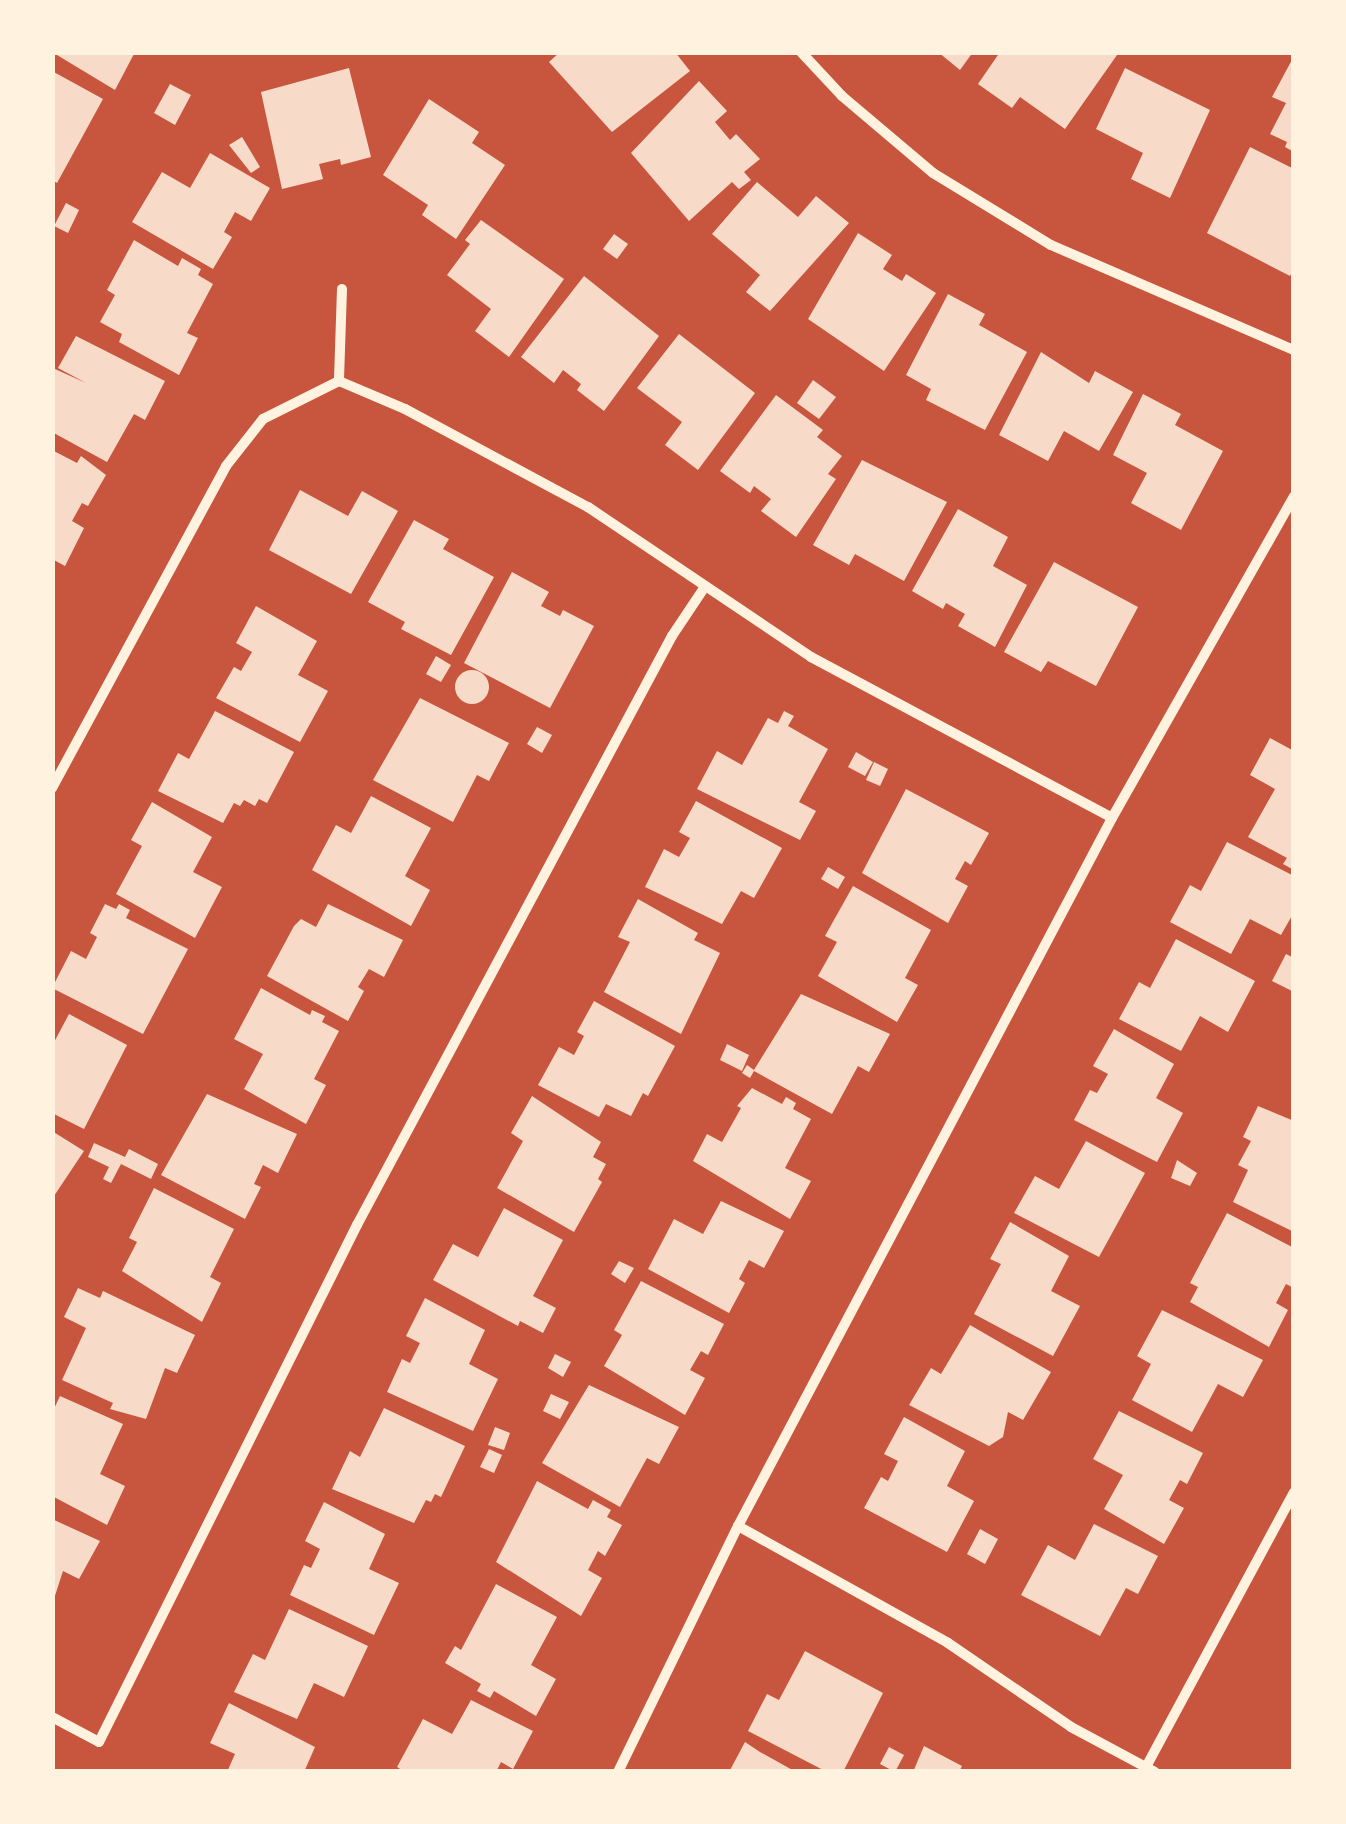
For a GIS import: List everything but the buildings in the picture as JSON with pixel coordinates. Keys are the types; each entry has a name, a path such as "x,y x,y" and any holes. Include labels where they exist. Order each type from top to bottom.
{"street":[{"path":"801,52 842,96 933,173 1034,235 1294,350"},
{"path":"339,381 342,289"},
{"path":"52,788 226,466 263,419 339,381 405,409 588,506 811,658 1112,818"},
{"path":"618,1772 738,1526 1112,818 1294,496"},
{"path":"52,1717 100,1742 356,1225 672,636 704,588"},
{"path":"738,1526 948,1642 1070,1727 1151,1769 1294,1492"}]}
